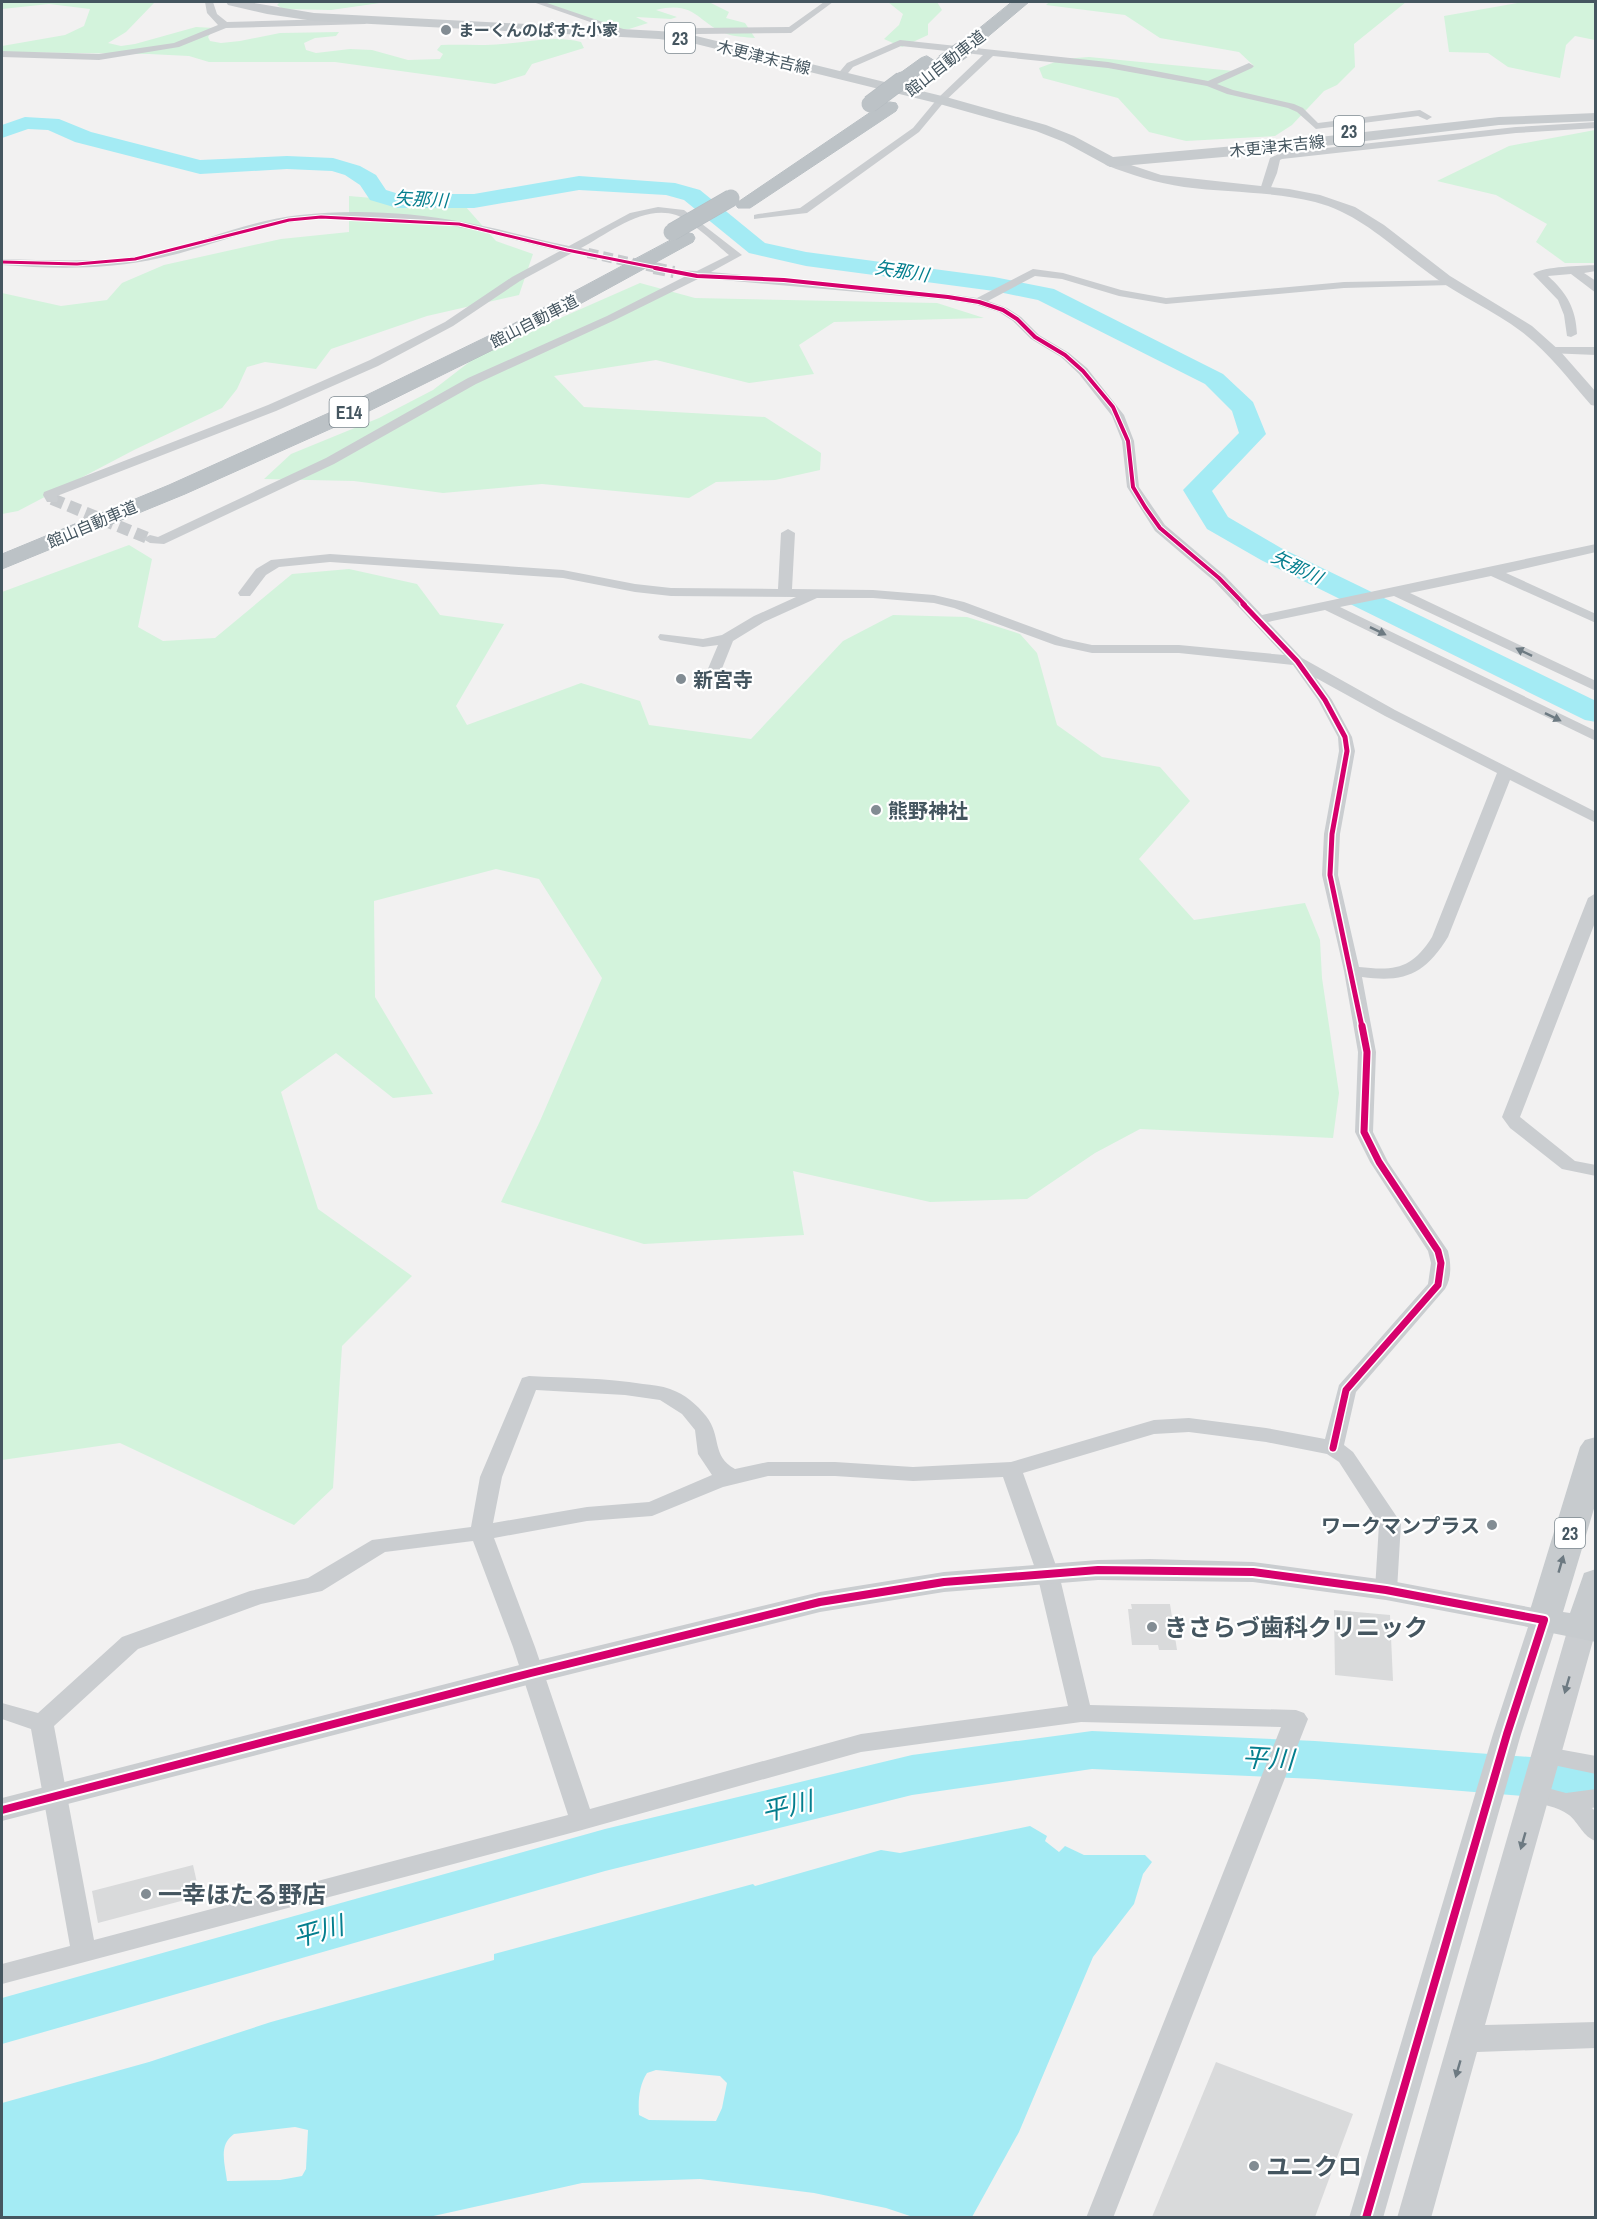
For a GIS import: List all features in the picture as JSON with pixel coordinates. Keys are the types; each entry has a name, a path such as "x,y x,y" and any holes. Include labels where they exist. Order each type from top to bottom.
{"highway":[{"name":"館山自動車道","path":"738,201 777,168 870,104 1001,2"},
{"name":"館山自動車道","path":"2,562 315,428 474,352 598,288 679,235 827,151 890,107 1021,2"},
{"name":"館山自動車道","path":"2,546 296,422 384,382 679,235"}],"main road":[{"name":"木更津末吉線","path":"233,2 366,21 659,36 696,40 941,100 1041,128 1069,139 1106,160 1257,149 1499,121 1596,117"},
{"name":"木更津末吉線","path":"1106,160 1317,130 1494,116 1596,112"},
{"name":"23","path":"1544,1620 1596,1446"},
{"path":"1544,1620 1589,1629 1596,1581"}],"street":[{"path":"209,2 209,9 217,20 225,25"},
{"path":"537,2 636,35"},
{"path":"659,36 698,31 791,30 829,2"},
{"path":"2,54 99,57 176,45 225,25 271,26 366,21"},
{"path":"841,76 850,65 900,43 1108,65 1209,84 1230,92 1291,106 1300,110 1317,130 1420,113 1427,117"},
{"path":"758,217 803,211 916,130 941,100 989,54"},
{"path":"1209,84 1249,66"},
{"path":"1265,190 1275,158 1434,135 1596,125"},
{"path":"1106,160 1131,172 1167,182 1265,190 1317,198 1353,210 1367,217 1451,282 1526,328 1552,351 1596,402"},
{"path":"52,499 49,495 272,408 374,363 448,324 516,279 634,215 657,210 676,211 719,239 737,255 472,381 364,443 268,492 159,541 150,539"},
{"path":"2,262 77,264 135,259 166,253 261,226 321,217 459,224 588,254"},
{"path":"1571,334 1571,314 1557,289 1539,274 1596,268"},
{"path":"1572,269 1592,284 1596,290"},
{"path":"674,272 697,276 796,281 984,300 1017,319 1035,337 1065,355 1083,371 1118,415 1128,441 1133,487 1160,528 1219,578 1297,661 1325,700 1345,737 1347,752 1332,834 1330,875 1352,971 1367,1052 1364,1132 1379,1162 1438,1251 1441,1263 1438,1285 1346,1390 1333,1448"},
{"path":"984,300 1033,272 1054,274 1119,293 1166,301 1344,285 1451,282"},
{"path":"1552,351 1596,351"},
{"path":"785,592 788,533"},
{"path":"1258,620 1592,551"},
{"path":"245,593 261,573 276,563 330,558 563,574 635,588 671,592 873,594 934,599 959,605 1060,642 1092,649 1179,649 1297,661 1390,713 1596,818"},
{"path":"1491,572 1596,619"},
{"path":"1390,592 1596,687"},
{"path":"664,637 703,643 726,639 759,619 820,593"},
{"path":"1331,604 1596,737"},
{"path":"714,671 726,639"},
{"path":"1352,971 1406,973 1419,965 1431,953 1440,937 1505,772"},
{"path":"1596,898 1511,1118 1569,1165 1596,1172"},
{"path":"582,1821 524,1647 481,1533 491,1477 529,1383 626,1388 665,1394 689,1409 705,1429 708,1454 718,1469 732,1477"},
{"path":"42,1723 130,1643 258,1597 314,1585 380,1545 481,1533 587,1514 652,1509 732,1477 768,1470 835,1469 913,1474 1011,1469 1154,1427 1189,1425 1266,1435 1333,1448 1346,1457 1390,1523 1386,1590"},
{"path":"1011,1469 1047,1574 1081,1713"},
{"path":"2,1810 531,1673 820,1602 944,1582 1150,1569 1233,1571 1324,1580 1544,1620 1496,1773 1366,2217"},
{"path":"1414,2217 1542,1775 1589,1629"},
{"path":"2,1711 42,1723"},
{"path":"2,1974 582,1821 861,1743 1081,1713 1296,1719 1099,2217"},
{"path":"42,1723 84,1953"},
{"path":"1542,1775 1596,1765"},
{"path":"1542,1775 1567,1802 1585,1813 1596,1832"},
{"path":"1567,1802 1596,1798"},
{"path":"1467,2038 1596,2035"}],"green space":[{"path":"2,2 154,3 126,32 108,43 121,46 196,27 214,28 208,37 210,41 221,43 280,33 339,32 336,36 315,38 304,43 306,50 316,53 350,49 372,50 408,60 440,59 443,54 437,50 441,45 494,45 561,39 581,42 584,48 532,64 525,75 495,84 335,62 209,62 189,56 149,54 2,52 2,46 65,35 84,26 90,9 49,4 2,9"},
{"path":"280,2 387,2 331,10 283,9 277,5"},
{"path":"537,2 709,2 729,12 726,18 745,23 755,38 727,34 688,10 680,8 656,10 677,17 671,19 636,17 648,23 629,29 612,29"},
{"path":"888,2 937,2 942,10 928,24 928,35 902,47 884,39 899,25 903,14"},
{"path":"1049,2 1406,2 1354,44 1355,67 1337,85 1324,91 1292,125 1275,136 1186,141 1149,132 1118,98 1043,78 1039,68 1063,59 1089,57 1234,71 1254,66 1239,52 1160,38 1125,15 1046,5"},
{"path":"1523,2 1595,2 1595,40 1575,36 1566,45 1560,78 1508,67 1488,53 1449,52 1444,16"},
{"path":"1595,130 1595,263 1565,263 1536,242 1547,224 1496,195 1437,181 1509,146"},
{"path":"349,196 465,206 496,241 533,254 519,295 427,316 331,349 316,369 265,362 247,367 237,389 222,408 134,450 18,511 2,514 2,293 61,306 107,300 122,283 164,265 281,239 349,232"},
{"path":"640,283 695,298 937,303 984,318 834,322 799,345 814,374 749,383 656,360 554,376 584,407 765,417 821,453 820,470 775,480 716,482 689,498 542,484 443,493 354,481 264,479 291,454 379,418 433,390 481,353"},
{"path":"129,545 152,559 138,627 163,641 215,638 292,574 349,569 417,584 440,615 504,624 456,706 467,725 581,683 640,701 649,725 751,739 843,641 893,615 967,617 1020,634 1037,653 1057,725 1102,757 1160,767 1190,801 1139,859 1194,920 1305,903 1320,940 1322,978 1339,1093 1333,1138 1140,1129 1095,1153 1027,1199 930,1202 793,1171 804,1235 644,1244 501,1202 540,1121 602,978 539,879 496,869 374,901 375,997 433,1094 393,1098 336,1053 281,1092 318,1209 412,1276 342,1346 333,1488 294,1525 120,1443 2,1460 2,592"}],"water":[{"path":"1030,1826 1047,1836 1045,1841 1059,1852 1065,1846 1084,1855 1145,1855 1152,1862 1143,1874 1134,1904 1093,1957 1019,2132 972,2217 913,2217 886,2208 814,2193 700,2179 582,2183 429,2217 2,2217 2,2103 149,2062 271,2022 494,1960 494,1954 753,1884 755,1886 881,1850 900,1853","holes":["656,2070 720,2076 727,2083 722,2108 716,2121 649,2120 639,2115 642,2083 647,2073","295,2127 308,2130 306,2169 302,2176 280,2180 227,2181 224,2149 229,2138 234,2134"]}],"building":[{"name":"きさらづ歯科クリニック","path":"1131,1604 1170,1604 1177,1650 1159,1650 1158,1645 1132,1645 1128,1609 1132,1609"},
{"path":"1334,1610 1390,1615 1393,1681 1335,1675"},
{"name":"一幸ほたる野店","path":"193,1865 200,1896 98,1923 92,1891"},
{"name":"ユニクロ","path":"1216,2062 1353,2114 1315,2217 1152,2217"}],"waterway":[{"name":"矢那川","path":"2,132 25,123 51,124 83,137 200,167 287,163 333,165 353,170 368,180 378,195 397,201 474,201 579,183 667,188 692,195 757,248 806,259 994,284 1045,294 1214,379 1244,408 1253,434 1197,490 1217,523 1271,554 1596,713"},
{"name":"平川","path":"2,2021 605,1850 912,1775 1092,1750 1315,1760 1596,1782"}],"tunnel":[{"path":"588,253 661,269"},
{"path":"654,268 674,272"},
{"path":"52,499 150,539"}],"cycle path":[{"path":"2,262 77,264 135,259 289,220 321,217 459,224 567,250 697,276 784,280 979,302 1003,310 1017,319 1035,337 1065,355 1083,371 1113,407 1128,441 1133,487 1160,528 1219,578 1297,661 1325,700 1345,737 1347,751 1332,834 1330,875 1352,971 1367,1052 1364,1132 1379,1162 1438,1251 1441,1263 1438,1285 1346,1390 1333,1448"},
{"path":"2,1810 531,1673 820,1602 944,1582 1098,1570 1253,1572 1386,1590 1544,1620 1507,1734 1366,2218"}],"place":[{"name":"まーくんのぱすた小家","path":"446,30"},
{"name":"新宮寺","path":"681,679"},
{"name":"熊野神社","path":"876,810"},
{"name":"ワークマンプラス","path":"1492,1525"},
{"name":"きさらづ歯科クリニック","path":"1152,1627"},
{"name":"一幸ほたる野店","path":"146,1894"},
{"name":"ユニクロ","path":"1254,2166"}]}
